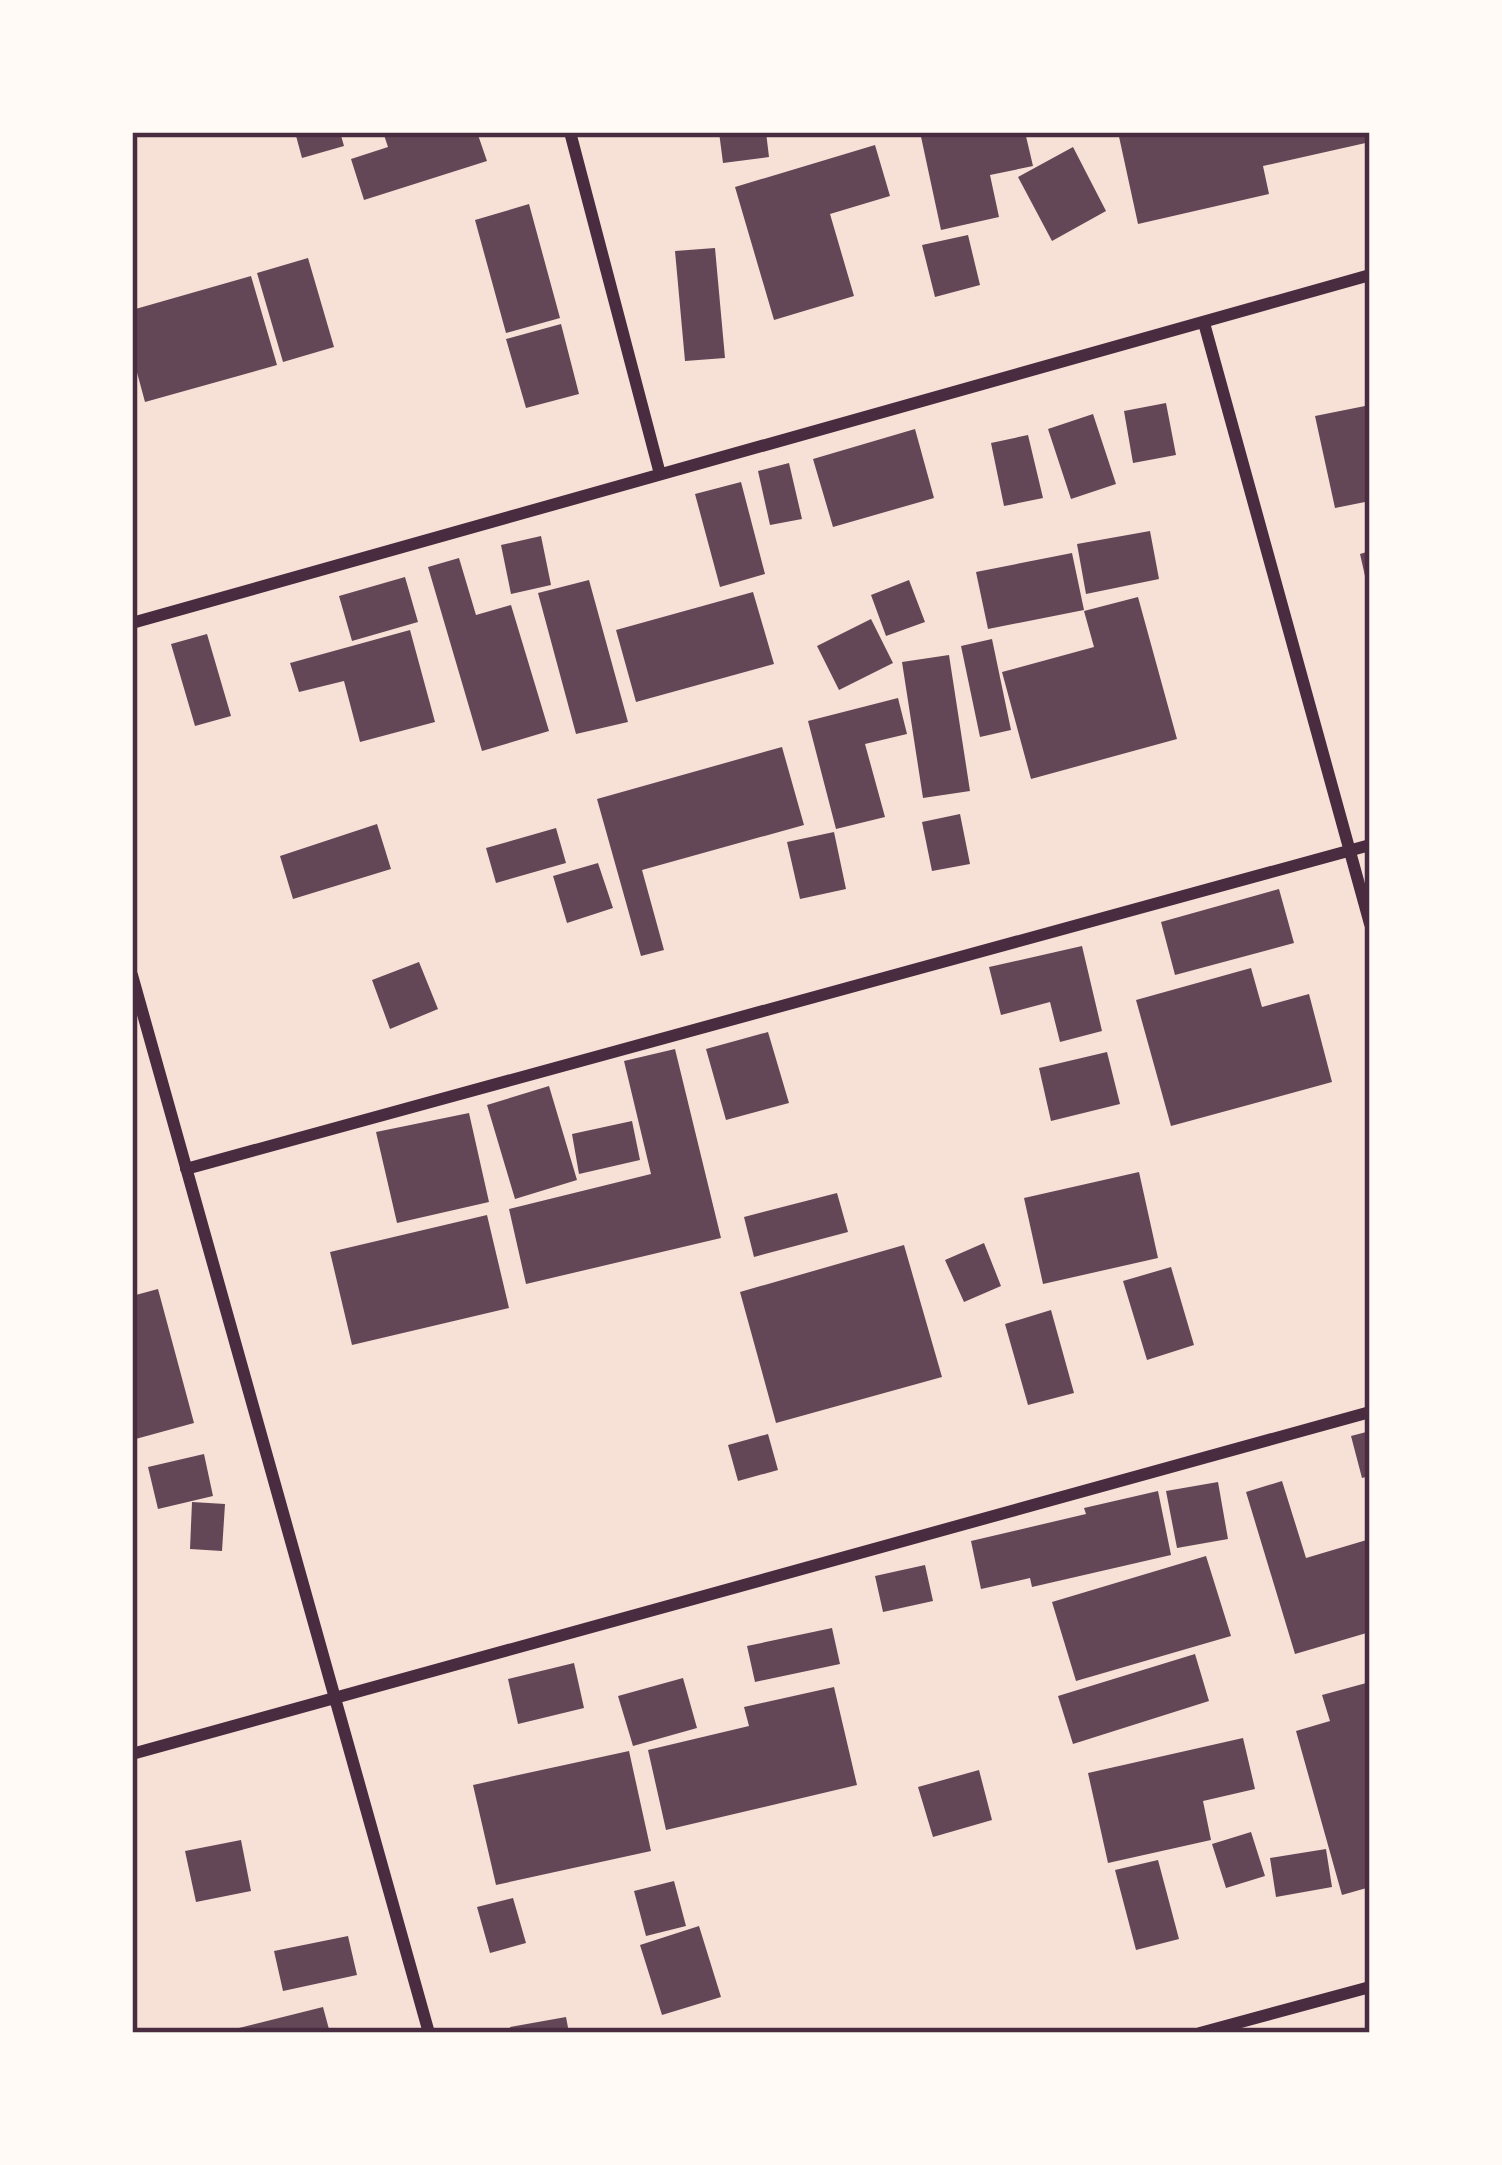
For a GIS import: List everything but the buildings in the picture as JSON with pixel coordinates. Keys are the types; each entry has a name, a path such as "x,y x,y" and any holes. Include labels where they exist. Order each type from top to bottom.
{"street":[{"path":"570,132 660,474"},
{"path":"132,623 1370,275"},
{"path":"1204,323 1370,924"},
{"path":"186,1169 1370,844"},
{"path":"132,975 429,2033"},
{"path":"132,1754 1370,1412"},
{"path":"1200,2033 1370,1988"}]}
